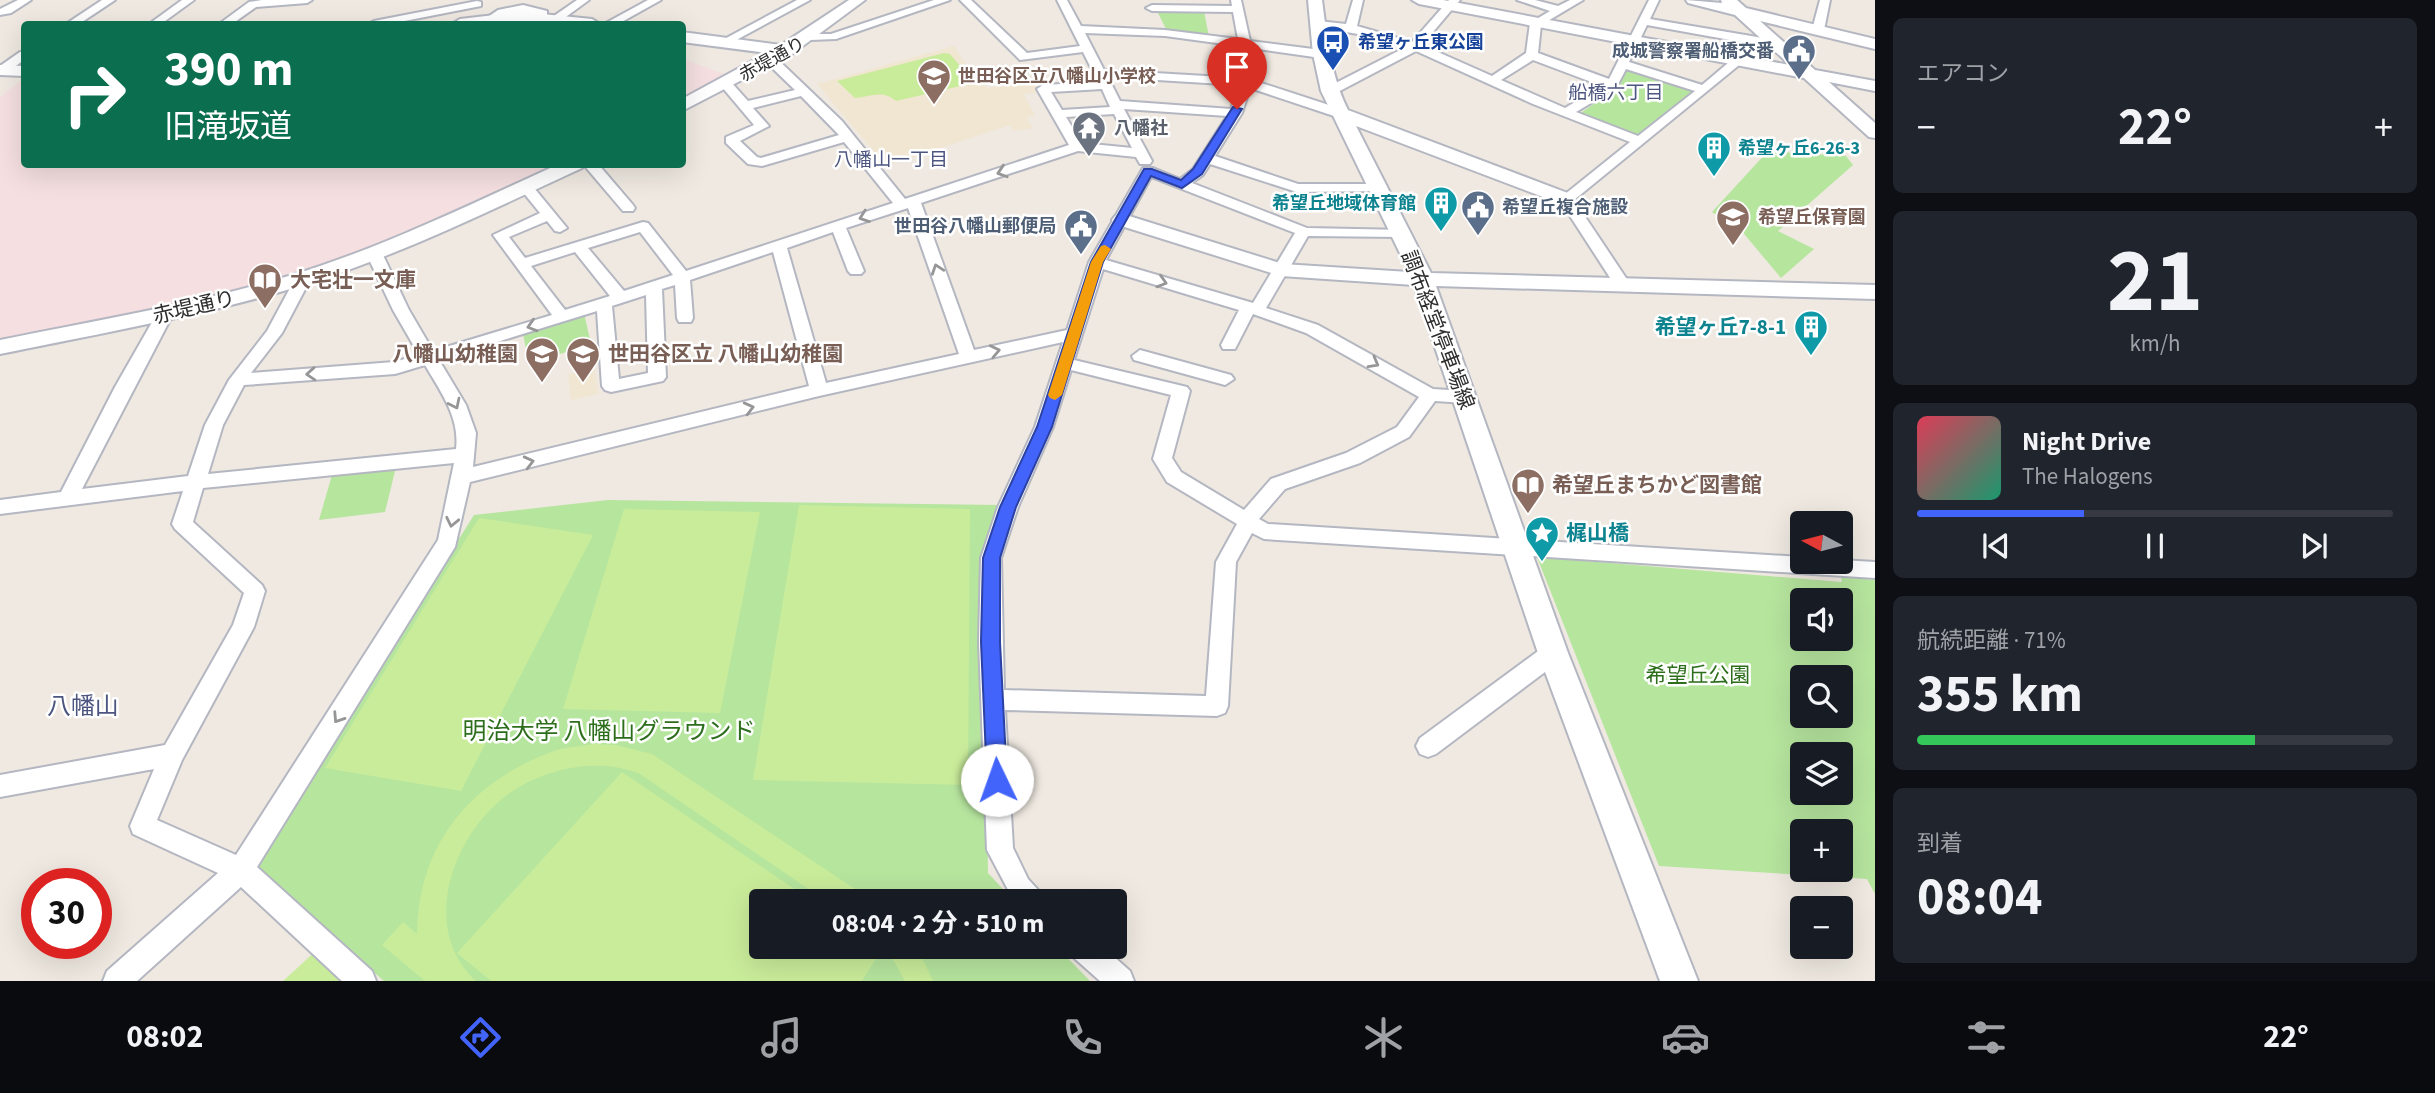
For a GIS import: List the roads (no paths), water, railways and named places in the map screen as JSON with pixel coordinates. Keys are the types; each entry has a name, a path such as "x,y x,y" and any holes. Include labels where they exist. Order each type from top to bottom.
{"street":[{"path":"0,12 26,0"},
{"path":"77,21 110,0"},
{"path":"157,21 188,0"},
{"path":"228,21 250,2 307,0"},
{"path":"548,19 584,0"},
{"path":"616,21 656,0"},
{"path":"723,43 804,0"},
{"path":"810,37 858,0"},
{"name":"赤堤通り","path":"686,105 810,37 828,38 945,0"},
{"path":"965,0 1024,57 1089,48"},
{"path":"1062,0 1089,48 1148,171 1303,232 1400,233"},
{"name":"調布経堂停車場線","path":"1315,0 1321,54 1330,91 1423,279 1558,668 1679,981"},
{"path":"1352,26 1358,0"},
{"path":"1419,0 1452,3 1536,23 1875,86"},
{"path":"1521,0 1559,10"},
{"path":"1536,23 1578,0"},
{"path":"1567,112 1612,85 1654,0"},
{"path":"1693,0 1732,5 1875,44"},
{"path":"1818,30 1825,0"},
{"path":"465,21 478,2"},
{"path":"388,21 478,2"},
{"path":"1330,91 1413,48 1452,3"},
{"path":"1149,4 1166,33"},
{"path":"1149,4 1237,5 1245,44 1246,82 1236,113 1198,172 1182,184"},
{"path":"1732,5 1875,133"},
{"path":"480,21 566,21"},
{"path":"1644,21 1775,44"},
{"path":"1532,55 1536,23"},
{"path":"1318,24 1352,26 1467,67 1637,140"},
{"path":"1078,29 1166,33 1321,54"},
{"path":"686,38 778,56 802,92 847,136 907,203 968,356"},
{"path":"1493,80 1532,55"},
{"path":"1532,55 1612,85"},
{"path":"7,68 21,57"},
{"path":"1566,199 1738,61"},
{"path":"1622,64 1704,90"},
{"path":"1077,148 1043,89 1103,79 1246,82 1339,113 1566,199 1622,284"},
{"path":"726,84 762,126 731,140 753,161 762,162 847,136"},
{"path":"746,106 802,92"},
{"path":"1057,114 1117,107 1236,113"},
{"path":"238,380 395,368 562,317 1077,148 1141,153"},
{"path":"1206,158 1297,188 1377,188"},
{"name":"赤堤通り","path":"0,347 206,306 303,278 374,253 566,168"},
{"path":"593,168 628,208"},
{"path":"1020,889 1000,850 993,700 991,558 1008,507 1044,427 1097,262 1148,171"},
{"path":"525,186 560,228"},
{"path":"549,215 500,235 562,317"},
{"path":"1122,220 1281,270 1423,279 1875,292"},
{"path":"522,264 643,226 682,276 685,318"},
{"path":"838,226 856,271"},
{"path":"1229,345 1252,308 1281,270 1303,232"},
{"path":"779,245 819,390"},
{"path":"578,246 612,300 611,386 657,377 654,285"},
{"path":"117,981 241,870 448,541 467,433 457,405 428,358 374,253"},
{"path":"1097,262 1252,308 1311,329 1430,395 1465,397"},
{"path":"303,278 274,332 238,380 214,425 182,524 255,591 243,627 172,755 142,826 241,870 362,981"},
{"path":"68,497 165,314"},
{"path":"0,507 195,482 462,466 1073,334"},
{"path":"1140,356 1225,379"},
{"path":"1063,363 1181,390"},
{"path":"1188,369 1162,458 1174,477 1264,531 1875,570"},
{"path":"993,700 1217,706 1226,562 1247,522 1278,484 1353,458 1403,432 1430,395"},
{"path":"1428,746 1558,668"},
{"path":"0,786 172,755"},
{"path":"1096,959 1120,981"}],"place":[{"name":"希望ヶ丘東公園","path":"1333,72"},
{"name":"成城警察署船橋交番","path":"1799,81"},
{"name":"世田谷区立八幡山小学校","path":"934,106"},
{"name":"八幡社","path":"1089,158"},
{"name":"希望ヶ丘6-26-3","path":"1714,178"},
{"name":"希望丘地域体育館","path":"1441,233"},
{"name":"希望丘複合施設","path":"1478,237"},
{"name":"希望丘保育園","path":"1733,247"},
{"name":"世田谷八幡山郵便局","path":"1081,256"},
{"name":"大宅壮一文庫","path":"265,310"},
{"name":"希望ヶ丘7-8-1","path":"1811,357"},
{"name":"八幡山幼稚園","path":"542,384"},
{"name":"世田谷区立 八幡山幼稚園","path":"583,384"},
{"name":"希望丘まちかど図書館","path":"1528,515"},
{"name":"梶山橋","path":"1542,563"}],"district":[{"name":"船橋六丁目","path":"1616,92"},
{"name":"八幡山一丁目","path":"891,159"},
{"name":"八幡山","path":"83,706"}],"park label":[{"name":"希望丘公園","path":"1698,675"},
{"name":"明治大学 八幡山グラウンド","path":"609,731"}]}
